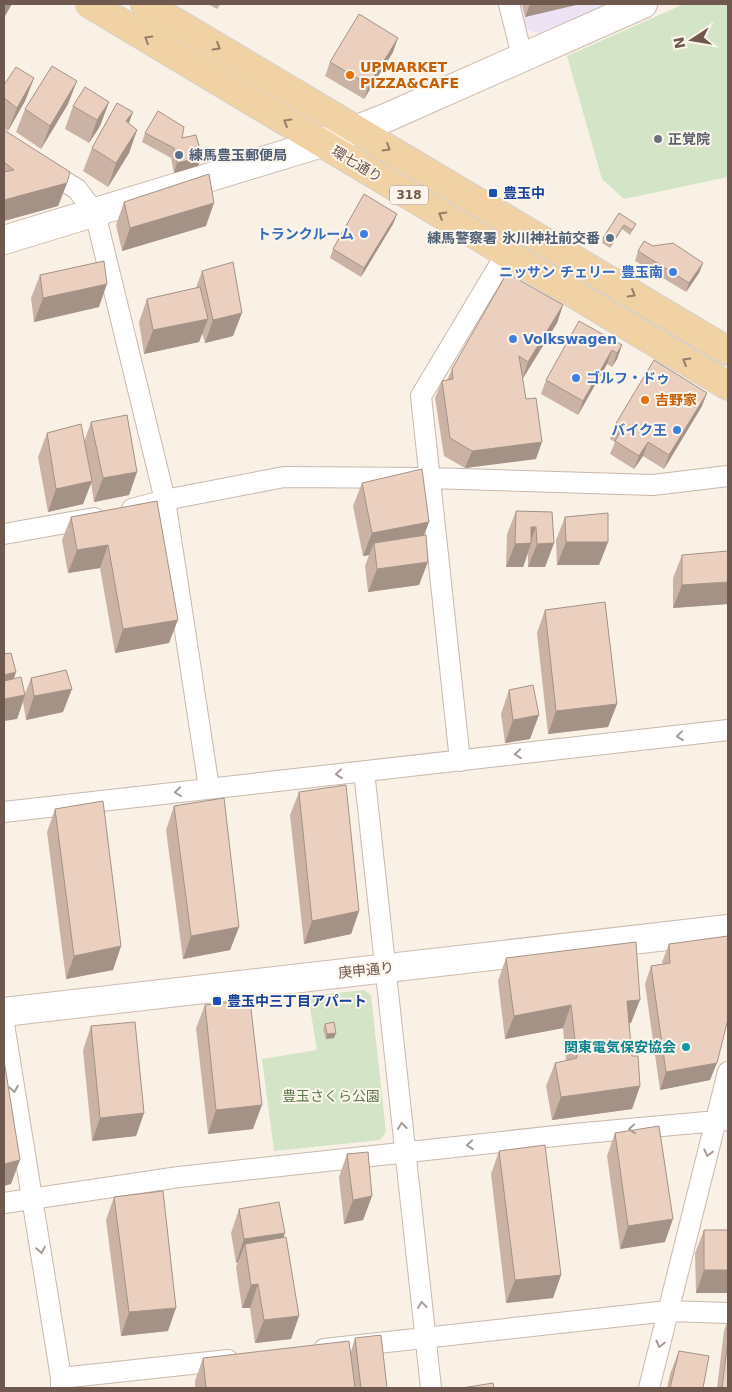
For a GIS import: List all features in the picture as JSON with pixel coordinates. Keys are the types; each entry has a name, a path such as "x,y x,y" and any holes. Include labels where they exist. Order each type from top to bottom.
{"main road":[{"name":"環七通り","path":"90,4 728,386"},
{"name":"環七通り","path":"145,4 728,352"},
{"path":"4,240 322,143 356,130 643,4"},
{"name":"庚申通り","path":"4,1012 160,992 384,969 728,929"}],"street":[{"path":"509,4 522,56"},
{"path":"4,145 77,189 95,213 165,500 209,788"},
{"path":"460,760 421,396 506,254"},
{"path":"4,534 99,517 165,500 284,477 430,478 653,485 728,476"},
{"path":"4,812 728,730"},
{"path":"364,771 431,1388"},
{"path":"4,1024 61,1383 251,1357"},
{"path":"649,1388 668,1311 722,1121 728,1072"},
{"path":"4,1203 32,1197 179,1177 574,1134 722,1121"},
{"path":"309,1351 668,1311 728,1313"}],"shaded area":[{"path":"520,4 610,4 542,35 525,29"}],"green space":[{"name":"正覚院","path":"684,4 728,4 728,177 624,199 602,179 567,56"},
{"name":"豊玉さくら公園","path":"364,990 371,995 386,1132 380,1140 274,1151 262,1059 317,1050 308,996"}],"building":[{"path":"359,14 398,38 369,85 330,62"},
{"path":"52,66 77,81 50,126 25,109"},
{"path":"16,67 34,78 17,108 4,98 4,85"},
{"path":"85,87 109,102 97,120 73,106"},
{"path":"117,103 133,112 126,121 137,130 116,163 92,148"},
{"path":"158,111 184,127 182,138 196,135 202,157 177,163 174,148 145,133"},
{"path":"4,130 70,172 67,183 4,200 4,172 14,170 4,162"},
{"path":"209,174 214,203 130,228 124,202"},
{"path":"364,194 397,214 364,268 333,249"},
{"path":"619,213 636,224 632,230 624,225 612,243 603,238"},
{"path":"644,241 653,246 673,243 703,263 689,283 638,251"},
{"path":"104,261 107,284 43,298 40,275"},
{"path":"233,262 242,313 213,320 202,271"},
{"path":"507,273 563,305 528,362 519,356 526,399 536,398 542,442 472,451 450,438 442,381 453,379 452,369"},
{"path":"200,287 208,319 153,330 147,299"},
{"path":"579,321 622,345 617,353 612,350 583,401 546,380"},
{"path":"654,360 707,393 669,455 648,442 639,456 615,441 622,429 615,425"},
{"path":"127,415 137,472 103,478 91,422"},
{"path":"81,424 92,481 56,489 47,433"},
{"path":"422,469 429,522 372,533 362,483"},
{"path":"157,501 178,620 123,629 108,545 77,550 71,517"},
{"path":"516,511 552,512 554,543 537,544 536,527 531,527 531,543 515,544"},
{"path":"608,513 608,542 566,542 565,517"},
{"path":"426,535 428,562 377,569 374,543"},
{"path":"728,551 728,582 682,585 682,555"},
{"path":"605,602 617,704 556,711 545,610"},
{"path":"11,653 16,672 4,675 4,654"},
{"path":"66,670 72,689 34,696 31,678"},
{"path":"21,677 25,695 4,699 4,681"},
{"path":"533,685 539,715 513,720 509,690"},
{"path":"346,785 359,911 312,921 299,792"},
{"path":"224,798 239,927 191,936 174,806"},
{"path":"103,801 121,946 74,956 55,809"},
{"name":"関東電気保安協会","path":"728,936 728,1019 717,1063 666,1072 651,966 670,963 669,944"},
{"path":"636,942 640,1000 627,1001 632,1056 638,1056 640,1086 561,1097 555,1063 577,1058 571,1005 514,1016 506,958"},
{"path":"250,1000 262,1105 216,1110 205,1005"},
{"path":"135,1022 144,1113 100,1118 91,1026"},
{"path":"334,1022 336,1033 327,1034 325,1024"},
{"path":"4,1060 20,1160 4,1164"},
{"path":"659,1126 673,1219 628,1226 615,1133"},
{"path":"545,1145 561,1275 515,1280 499,1151"},
{"path":"368,1152 372,1196 353,1200 347,1154"},
{"path":"163,1191 176,1308 129,1312 114,1197"},
{"path":"279,1202 285,1233 244,1239 239,1209"},
{"path":"704,1230 728,1230 728,1270 704,1270"},
{"path":"286,1237 299,1316 264,1320 258,1284 251,1285 245,1244"},
{"path":"381,1335 387,1388 361,1388 355,1338"},
{"path":"728,1340 728,1388 722,1388"},
{"path":"349,1341 355,1388 206,1388 203,1358"},
{"path":"679,1351 709,1356 703,1388 670,1388"},
{"path":"493,1383 494,1388 462,1388"}],"place":[{"name":"UPMARKET PIZZA&CAFE","path":"350,75"},
{"name":"正覚院","path":"658,139"},
{"name":"練馬豊玉郵便局","path":"179,155"},
{"name":"豊玉中","path":"493,193"},
{"name":"トランクルーム","path":"364,234"},
{"name":"練馬警察署 氷川神社前交番","path":"610,238"},
{"name":"ニッサン チェリー 豊玉南","path":"673,272"},
{"name":"Volkswagen","path":"513,339"},
{"name":"ゴルフ・ドゥ","path":"576,378"},
{"name":"吉野家","path":"645,400"},
{"name":"バイク王","path":"677,430"},
{"name":"豊玉中三丁目アパート","path":"217,1001"},
{"name":"関東電気保安協会","path":"686,1047"}]}
